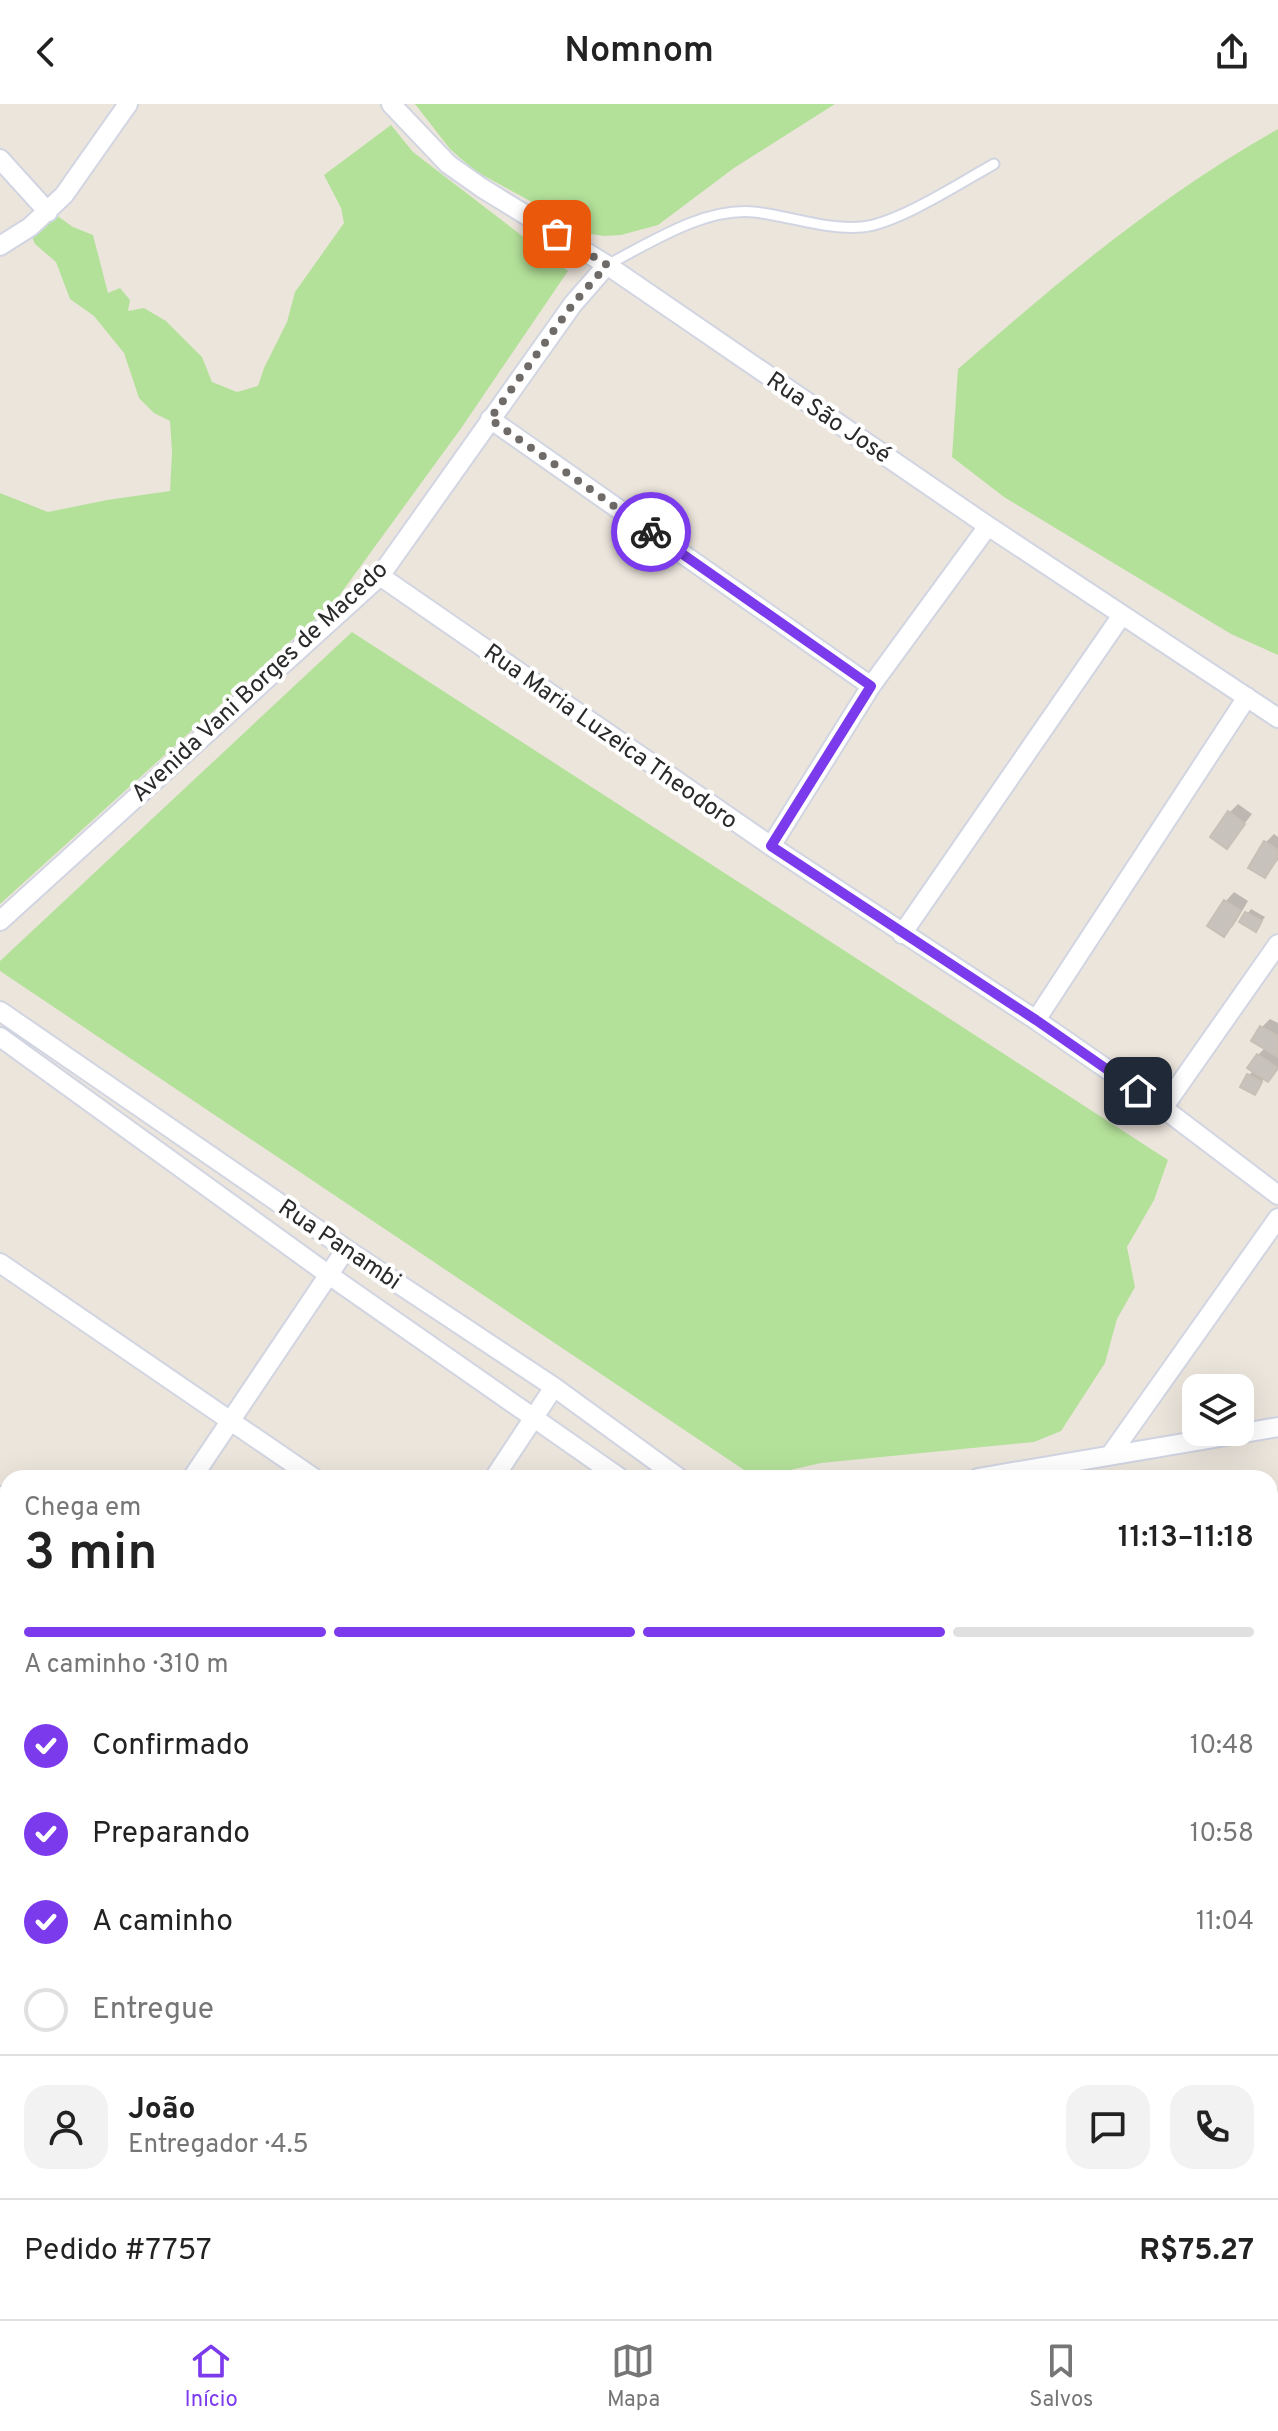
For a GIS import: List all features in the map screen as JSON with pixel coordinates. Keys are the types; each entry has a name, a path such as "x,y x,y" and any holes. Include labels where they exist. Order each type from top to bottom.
{"street":[{"path":"0,246 30,227 64,195 128,104"},
{"name":"Rua São José","path":"391,104 448,164 482,188 607,265 988,526 1278,718"},
{"path":"0,159 48,212"},
{"name":"Avenida Vani Borges de Macedo","path":"0,921 380,576 573,304 607,265"},
{"path":"490,419 871,686"},
{"path":"771,846 871,686 988,526"},
{"name":"Rua Maria Luzeica Theodoro","path":"380,576 771,846 1036,1020 1163,1108 1278,1195"},
{"path":"902,934 1122,615"},
{"path":"1036,1020 1247,697"},
{"path":"1163,1108 1278,944"},
{"name":"Rua Panambi","path":"0,1011 346,1249 554,1387 668,1470"},
{"name":"Rua Panambi","path":"0,1037 329,1275 609,1470"},
{"path":"1111,1454 1278,1218"},
{"path":"197,1470 346,1249"},
{"path":"0,1263 302,1470"},
{"path":"499,1470 554,1387"},
{"path":"1022,1470 1278,1427"}],"lane":[{"path":"607,265 718,213 753,212 829,227 865,227 898,216 994,164"}],"green space":[{"path":"415,104 835,104 734,168 658,225 621,235 604,236 591,234 475,171 450,149"},
{"path":"391,125 413,152 568,271 462,427 336,600 0,904 0,493 48,512 170,491 172,452 170,421 154,413 139,398 124,353 94,316 70,299 56,262 35,244 31,234 56,215 73,227 93,235 108,293 120,288 130,300 128,311 144,308 166,321 202,357 212,382 237,392 258,386 287,322 295,292 344,223 341,208 324,175"},
{"path":"1278,129 1278,655 1231,634 1004,497 952,457 958,369 1073,272 1152,211 1192,182"},
{"path":"352,632 1168,1160 1154,1200 1127,1247 1135,1287 1117,1319 1105,1363 1061,1431 1034,1442 821,1463 791,1470 744,1470 0,971 0,961"}],"building":[{"path":"1228,811 1245,824 1227,849 1210,837"},
{"path":"1264,841 1278,850 1278,857 1265,878 1248,868"},
{"path":"1224,900 1241,911 1224,937 1207,926"},
{"path":"1245,912 1262,921 1256,932 1239,922"},
{"path":"1260,1026 1278,1036 1278,1057 1251,1041"},
{"path":"1257,1054 1278,1068 1268,1082 1247,1068"},
{"path":"1247,1074 1262,1082 1255,1095 1240,1087"}],"way so far":[{"path":"557,234 607,265 573,304 490,419 651,532"}],"route":[{"path":"651,532 871,686 771,846 1036,1020 1138,1091"}]}
